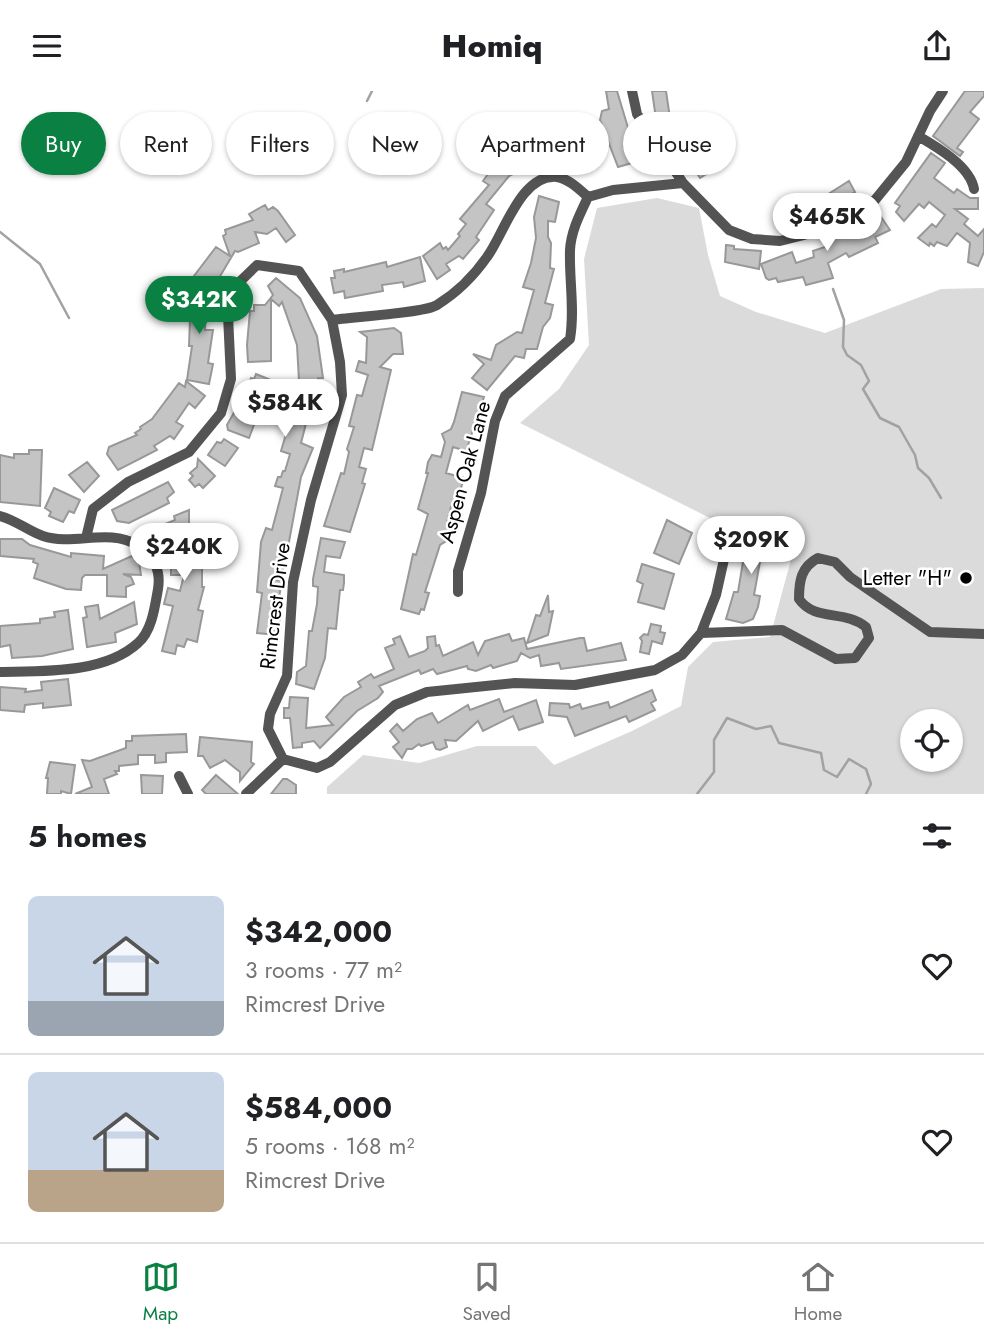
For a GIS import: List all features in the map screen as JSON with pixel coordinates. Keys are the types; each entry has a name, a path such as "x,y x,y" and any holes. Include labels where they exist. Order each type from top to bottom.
{"street":[{"path":"632,91 637,114 683,183 729,230 752,239 780,241 804,235 876,200 906,162 943,91"},
{"path":"918,136 935,146 969,175 974,189"},
{"path":"332,320 434,307 465,286 489,254 522,196 533,184 545,178 557,177 569,181 588,197 613,190 683,183"},
{"name":"Aspen Oak Lane","path":"458,592 458,571 481,493 495,421 505,396 570,339 573,320 570,248 575,225 588,197"},
{"name":"Rimcrest Drive","path":"86,538 93,509 128,482 189,452 221,412 231,379 227,294 257,265 299,271 332,320 340,362 342,395 311,500 293,582 287,676 270,714 268,729 283,759"},
{"path":"0,516 12,519 44,537 122,538 153,556 160,579 150,624 139,643 114,657 72,670 0,672"},
{"path":"246,794 283,759 317,768 330,762 396,705 427,692 515,683 575,685 656,670 682,656 701,633 716,595 727,546"},
{"path":"701,633 782,630 836,659 855,658 869,638 866,627 846,616 811,612 799,599 799,583 803,571 809,563 818,558 835,562 850,577 930,632 984,634"},
{"path":"179,776 188,794"}],"shaded area":[{"path":"657,198 699,208 708,255 720,296 756,312 825,333 941,289 984,288 984,794 327,794 327,787 363,755 419,763 477,746 536,746 554,765 681,706 688,667 713,642 770,637 796,541 759,524 718,522 520,423 559,389 589,345 584,259 597,208"}],"building":[{"path":"606,91 617,91 623,112 623,166 618,167 609,144 609,112 602,112 609,109"},
{"path":"652,91 666,91 669,112 655,112"},
{"path":"965,91 984,91 984,96 970,112 979,119 957,148 963,152 960,156 933,136"},
{"path":"931,153 945,163 934,178 954,193 957,189 970,198 978,198 978,209 955,209 968,219 964,224 978,236 984,229 984,252 978,266 968,262 970,243 957,233 947,246 937,242 934,246 930,243 929,246 918,238 932,224 936,227 945,215 929,202 924,208 919,204 904,221 896,212 900,206 895,203"},
{"path":"487,175 511,175 486,204 494,210 476,237 479,240 463,259 459,256 446,264 450,270 437,279 423,256 440,243 443,249 446,247 448,250 460,236 458,234 466,224 460,219 489,185 483,181"},
{"path":"849,181 855,192 848,196 850,198 845,202 829,210 822,198"},
{"path":"539,196 559,202 555,222 548,221 550,268 554,269 545,303 553,305 550,318 543,327 537,349 526,349 524,358 515,356 487,390 472,378 484,364 473,354 491,360 496,345 517,332 522,333 534,290 523,287 536,238 534,217"},
{"path":"265,205 268,210 273,207 278,211 295,235 286,242 276,228 267,234 255,232 259,243 235,251 213,288 194,276 216,247 230,256 223,236 226,234 225,230 253,220 249,214"},
{"path":"877,211 890,230 875,237 878,243 849,257 846,253 828,263 833,278 806,285 803,277 778,282 776,278 766,278 761,264 792,252 796,263 814,257 813,251 828,246 825,241 837,234 839,236"},
{"path":"726,245 734,246 734,249 761,251 759,269 725,262"},
{"path":"420,257 425,281 404,287 403,282 382,285 383,291 345,298 344,291 334,293 331,278 335,278 334,271 344,269 344,272 386,262 387,267"},
{"path":"276,278 300,298 317,336 323,378 318,378 319,399 322,400 319,410 310,408 301,443 313,448 301,477 286,558 277,580 282,581 276,614 280,618 277,635 257,633 262,593 257,592 261,542 266,528 272,530 283,488 275,486 278,477 285,471 290,454 281,451 291,417 286,415 286,411 292,396 300,399 297,345 282,302 279,306 271,299 271,361 248,362 247,345 250,311 254,311 254,305 265,305 273,295 268,286"},
{"path":"185,292 213,293 212,309 206,308 205,330 213,330 208,363 213,364 209,384 187,380 192,346 189,346 190,319 185,319 184,314"},
{"path":"394,328 401,333 403,354 393,354 380,367 391,370 372,450 364,448 359,467 366,469 362,483 365,484 350,532 324,526 341,473 344,474 349,452 347,449 354,427 349,426 357,395 362,396 368,375 356,371 359,361 366,363 367,337 360,332"},
{"path":"256,374 271,380 249,438 228,430 227,425 240,402 242,403 251,378 254,379"},
{"path":"186,381 205,396 195,408 189,403 176,422 183,426 174,439 170,436 154,446 157,450 118,470 107,454 109,447 137,435 135,433 152,419 179,383 185,387"},
{"path":"462,392 484,397 466,451 453,447 446,473 464,478 455,508 451,507 446,526 451,529 448,540 440,545 425,592 429,593 424,610 421,609 419,614 401,609 413,554 416,555 428,514 418,509 428,473 428,462 432,455 441,457 445,442 442,434 451,429"},
{"path":"224,439 238,448 225,466 208,455 217,442 221,443"},
{"path":"29,450 42,450 40,506 0,502 0,455 14,458 14,454 29,454"},
{"path":"198,459 215,476 203,488 199,484 195,487 189,480 193,476 190,473 197,467"},
{"path":"87,462 99,476 84,492 69,475"},
{"path":"168,482 174,492 167,498 169,503 129,523 117,521 112,510"},
{"path":"54,488 80,500 74,513 69,511 63,522 49,516 51,512 45,508"},
{"path":"189,510 189,526 186,528 193,544 200,544 211,552 202,568 204,587 198,610 203,611 197,642 187,639 184,647 177,645 175,654 162,651 173,606 164,604 168,588 180,591 184,575 171,575 171,555 174,553 168,537 157,541 153,529 175,520 174,516"},
{"path":"667,520 692,533 679,564 654,553"},
{"path":"749,523 760,528 758,535 764,544 784,549 782,560 761,556 754,595 760,596 758,607 753,619 743,623 726,619 734,592 738,592 745,532"},
{"path":"321,538 345,542 340,558 326,556 324,572 344,575 344,583 343,590 340,590 336,629 328,628 325,658 314,689 296,684 297,672 306,666 309,631 312,631 317,604 318,587 313,586 313,579"},
{"path":"0,539 22,539 30,545 71,557 71,553 104,556 103,569 132,556 139,562 141,575 123,574 131,577 134,584 126,587 126,597 107,596 107,575 85,575 82,578 81,590 66,589 34,578 38,564 33,562 34,559 0,556"},
{"path":"642,564 674,574 664,609 638,602 643,584 637,581"},
{"path":"548,595 549,612 553,611 548,635 527,643 536,615 540,616"},
{"path":"134,602 137,624 115,633 116,642 87,647 83,618 87,617 85,607 98,605 100,619"},
{"path":"68,610 73,649 42,656 12,658 10,645 0,647 0,626 40,623 40,619 55,617 54,612"},
{"path":"651,624 661,626 660,632 665,633 662,644 652,641 649,654 640,652 640,638 644,634 648,635"},
{"path":"509,634 512,641 524,638 527,649 580,638 584,638 587,651 621,643 626,660 561,669 559,663 541,666 539,655 530,658 521,653 517,661 493,668 491,665 476,671 468,669 467,666 437,674 433,669 421,674 419,670 379,686 383,692 378,698 357,711 320,748 314,741 293,748 290,718 284,718 284,708 289,708 290,697 308,698 306,728 333,725 326,717 344,697 361,687 358,682 371,674 374,678 394,669 385,648 395,644 393,639 400,636 409,657 425,651 428,648 427,637 435,636 436,646 439,645 443,656 473,642 478,655 485,641"},
{"path":"68,679 71,705 43,708 43,703 25,705 24,712 0,710 0,687 26,689 25,692 42,690 41,682"},
{"path":"652,690 656,700 651,703 655,710 629,722 626,716 575,736 567,717 549,715 550,703 569,704 570,708 580,704 582,709 608,702 610,708"},
{"path":"499,699 504,712 536,700 543,722 519,730 513,716 483,731 478,721 456,741 445,740 447,747 440,750 436,749 433,742 421,746 419,744 407,749 402,758 393,747 399,742 390,731 397,724 403,731 417,719 432,713 438,723 468,705 470,710"},
{"path":"186,734 187,752 166,753 166,762 155,763 155,755 138,755 138,764 119,766 119,771 115,771 117,774 104,779 109,794 75,794 92,787 82,760 90,761 126,748 126,741 132,741 132,736"},
{"path":"200,737 252,742 251,762 254,764 240,781 240,772 225,760 210,768 203,756 198,756"},
{"path":"50,762 75,765 71,794 61,791 61,794 47,794 46,778"},
{"path":"141,775 163,776 162,794 142,794"},
{"path":"216,775 238,794 206,794 202,790"},
{"path":"283,779 296,785 296,794 271,794"}],"waterway":[{"path":"367,101 372,91"},
{"path":"0,232 40,264 69,318"},
{"path":"833,289 844,320 843,347 847,355 861,365 869,381 863,389 880,418 899,427 915,455 918,468 929,478 941,498"},
{"path":"697,794 714,772 714,740 727,718 756,729 771,726 779,743 821,753 824,770 837,777 849,759 866,769 871,784 866,794"}],"place":[{"name":"Letter \"H\"","path":"966,578"}]}
